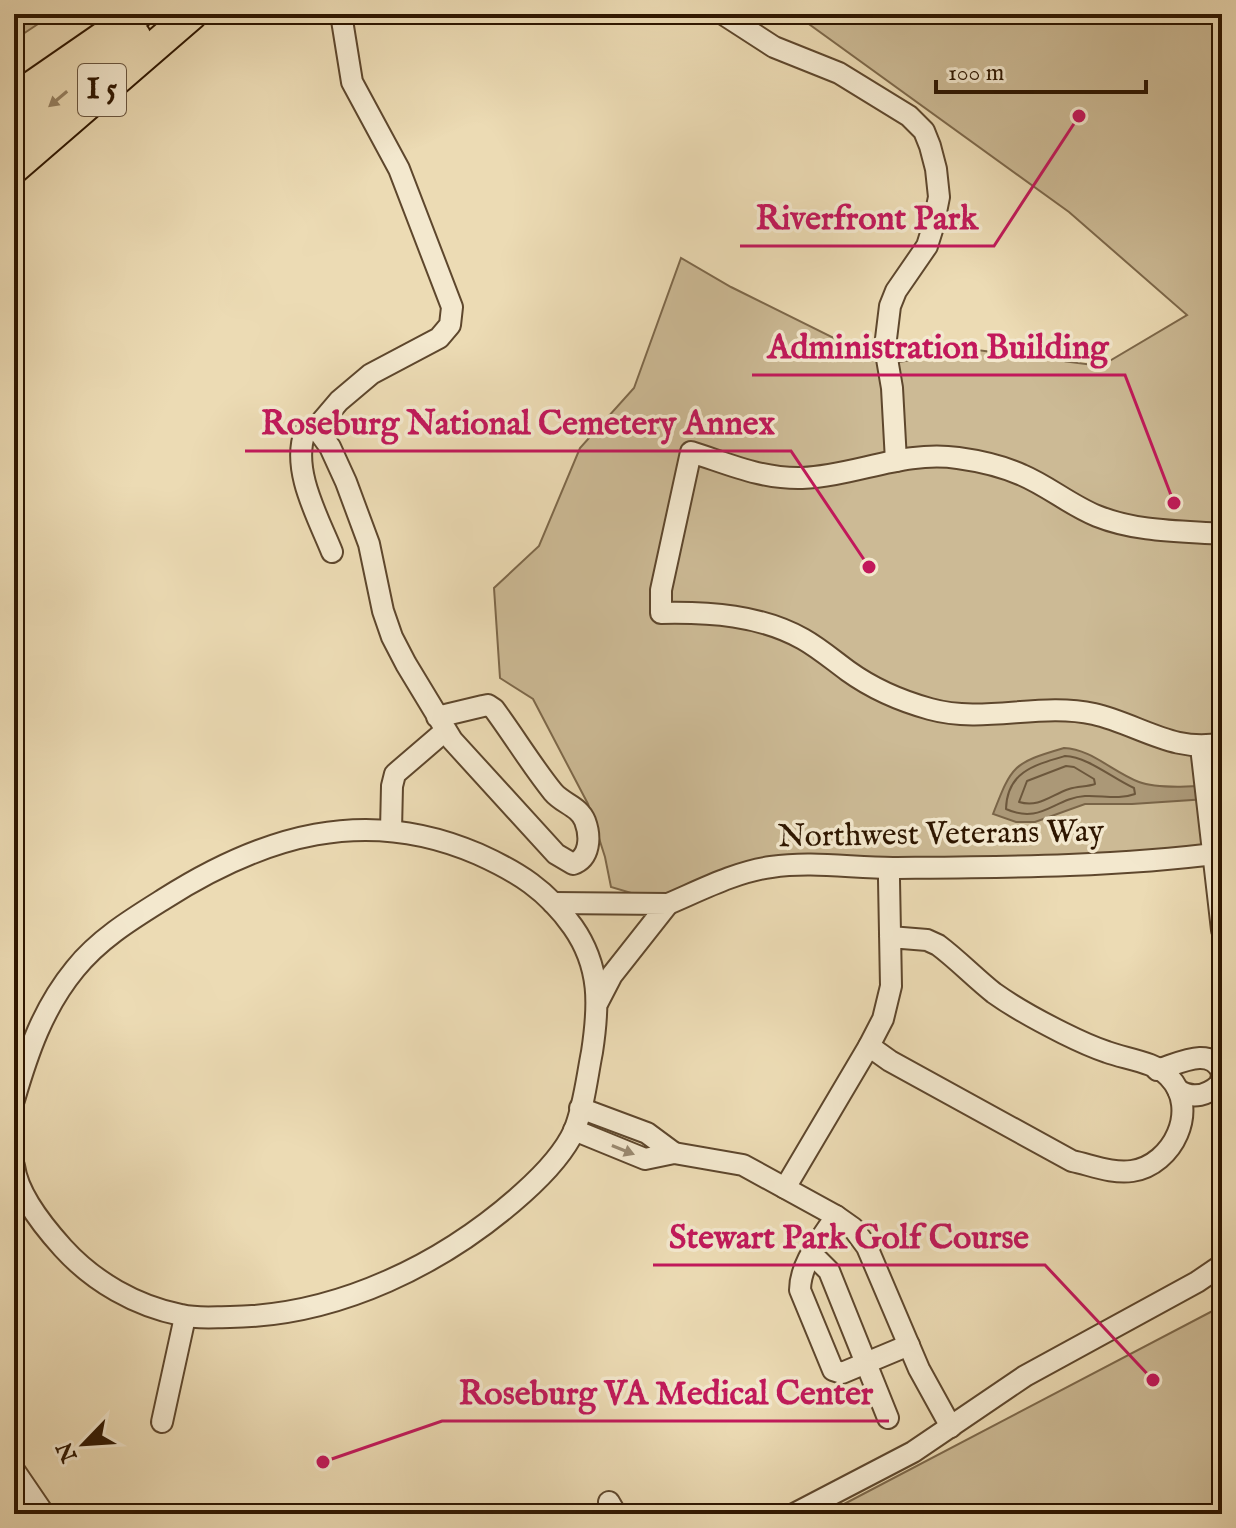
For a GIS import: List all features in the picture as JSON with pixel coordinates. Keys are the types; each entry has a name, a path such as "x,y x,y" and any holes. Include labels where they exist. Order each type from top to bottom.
{"highway":[{"path":"14,99 137,14"},
{"name":"I 5","path":"14,136 161,14"},
{"name":"I 5","path":"14,168 192,14"}],"street":[{"path":"332,552 302,466 301,443 305,432 316,428 339,401 371,374 439,338 450,325 452,307 399,169 352,82 341,14"},
{"path":"723,14 774,47 839,73 909,116 924,131 930,146 939,197 933,227 927,246 896,291 890,306 885,347 892,388 896,461"},
{"path":"316,428 330,447 369,544 383,611 392,637 441,724 556,854 573,864 585,857 588,835 579,810 556,795 494,709 483,706 441,724 395,774 391,830"},
{"path":"1222,534 1174,532 1117,523 1095,515 1023,475 990,464 935,456 826,475 779,478 737,469 691,452 661,590 661,613 742,617 763,623 801,637 868,684 935,711 989,715 1040,709 1077,710 1129,724 1181,746 1201,747 1222,743"},
{"path":"1201,747 1217,854 1222,930"},
{"name":"Northwest Veterans Way","path":"14,1100 41,1021 59,990 95,949 133,918 230,860 293,837 324,832 391,830 426,836 503,865 534,884 574,929 587,953 598,1002"},
{"name":"Northwest Veterans Way","path":"553,903 668,904 740,875 803,864 889,868 1148,860 1217,854"},
{"path":"785,1188 883,1019 891,986 889,868"},
{"name":"Northwest Veterans Way","path":"14,1166 14,1173 40,1219 77,1263 103,1284 143,1303 185,1317 247,1317 312,1305 363,1291 426,1264 485,1225 538,1180 558,1157 574,1130 580,1108 598,1002 612,975 668,904"},
{"path":"869,1046 890,1061 1039,1144 1072,1161 1101,1168 1130,1172 1157,1160 1171,1148 1182,1118 1178,1090 1167,1074 1105,1052 1026,1012 994,993 938,945 927,940 890,937"},
{"path":"1157,1070 1208,1057 1218,1064 1222,1074 1220,1084 1193,1097 1178,1090"},
{"path":"580,1108 647,1133 674,1153"},
{"path":"574,1130 645,1159 674,1153 743,1165 836,1216 862,1237 930,1393 951,1427"},
{"path":"836,1216 805,1266 800,1290 831,1367 839,1374 909,1345"},
{"path":"812,1254 829,1271 888,1418"},
{"path":"794,1514 913,1452 1025,1376 1197,1282 1222,1265"},
{"path":"162,1422 185,1317"},
{"path":"14,1470 44,1514"}],"shaded area":[{"path":"14,14 53,14 14,40"},
{"path":"795,14 1217,14 1222,20 1222,853 740,875 648,898 611,887 588,804 533,699 500,678 494,588 539,546 580,448 634,388 681,258 731,287 886,364 977,350 1101,366 1187,315 1069,212"},
{"path":"1222,1306 1222,1514 825,1514"}],"water":[{"path":"1064,748 1083,752 1129,778 1147,784 1180,787 1222,783 1222,798 1085,804 1035,822 1016,822 993,814 1016,768"}],"place":[{"name":"Riverfront Park","path":"1079,116"},
{"name":"Administration Building","path":"1174,503"},
{"name":"Roseburg National Cemetery Annex","path":"869,567"},
{"name":"Stewart Park Golf Course","path":"1153,1380"},
{"name":"Roseburg VA Medical Center","path":"323,1462"}]}
